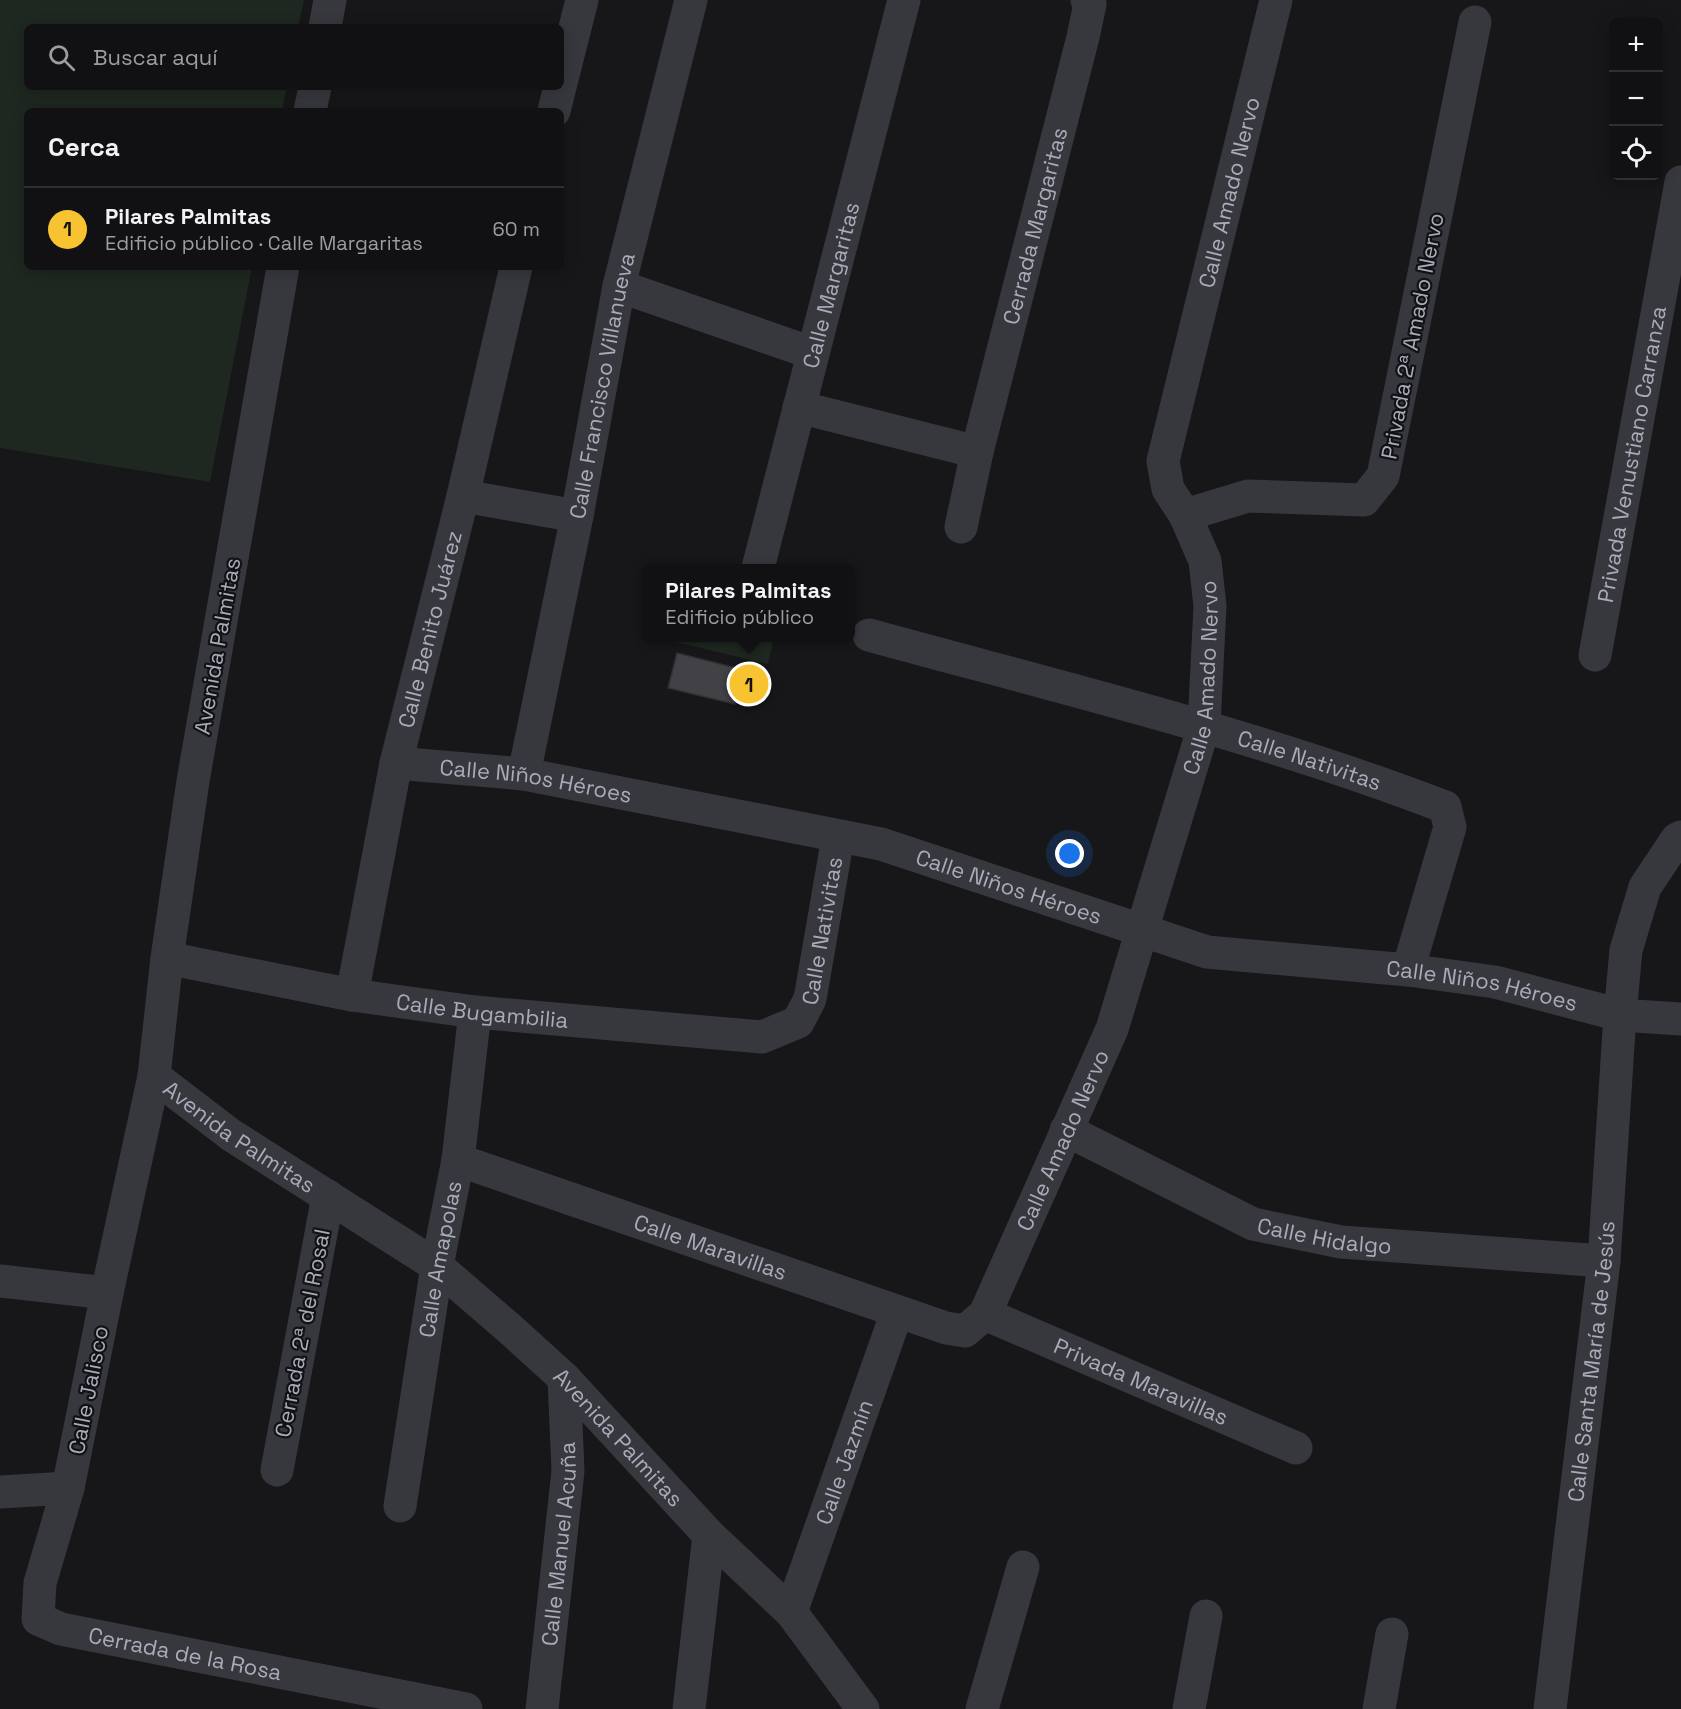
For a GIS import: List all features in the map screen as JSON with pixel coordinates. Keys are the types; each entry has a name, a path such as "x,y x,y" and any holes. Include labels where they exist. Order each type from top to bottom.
{"street":[{"path":"326,24 330,0"},
{"path":"564,70 582,0"},
{"name":"Calle Francisco Villanueva","path":"524,774 577,516 618,286 691,0"},
{"name":"Calle Margaritas","path":"759,564 904,0"},
{"name":"Cerrada Margaritas","path":"961,527 977,452 1083,37 1090,4 1087,0"},
{"name":"Calle Amado Nervo","path":"975,1322 1112,1029 1204,726 1210,606 1204,561 1185,515 1168,489 1163,461 1276,0"},
{"name":"Privada 2ª Amado Nervo","path":"1185,515 1248,496 1364,500 1383,476 1475,22"},
{"path":"311,108 314,90"},
{"path":"555,108 559,90"},
{"name":"Privada Venustiano Carranza","path":"1596,655 1681,182"},
{"name":"Avenida Palmitas","path":"282,270 193,781 167,958 154,1076 231,1135 437,1266 564,1378 709,1535 791,1612 863,1709"},
{"name":"Calle Benito Juárez","path":"352,995 396,763 463,496 515,270"},
{"path":"618,286 812,353"},
{"path":"799,407 977,452"},
{"path":"463,496 577,516"},
{"name":"Calle Nativitas","path":"868,635 1204,726 1398,789 1444,807 1450,827 1408,970"},
{"name":"Calle Niños Héroes","path":"396,763 524,774 881,844 1207,952 1408,970 1495,982 1620,1015 1681,1019"},
{"name":"Calle Nativitas","path":"798,1022 810,999 838,837"},
{"name":"Calle Santa María de Jesús","path":"1550,1709 1604,1261 1626,950 1645,887 1677,839 1681,837"},
{"name":"Calle Bugambilia","path":"167,958 352,995 475,1012 762,1037 798,1022"},
{"name":"Calle Amapolas","path":"400,1506 437,1266 458,1160 475,1012"},
{"name":"Calle Jalisco","path":"68,1488 154,1076"},
{"name":"Calle Hidalgo","path":"1066,1130 1253,1224 1341,1242 1604,1261"},
{"name":"Calle Maravillas","path":"458,1160 946,1328 975,1322"},
{"name":"Cerrada 2ª del Rosal","path":"277,1470 328,1196"},
{"path":"0,1281 107,1293"},
{"name":"Calle Jazmín","path":"791,1612 897,1312"},
{"name":"Privada Maravillas","path":"975,1322 1296,1448"},
{"name":"Calle Manuel Acuña","path":"542,1709 568,1471 564,1378"},
{"path":"0,1492 68,1488"},
{"name":"Cerrada de la Rosa","path":"68,1488 40,1583 38,1619 61,1629 466,1709"},
{"path":"689,1709 709,1535"},
{"path":"982,1709 1023,1567"},
{"path":"1189,1709 1206,1616"},
{"path":"1379,1709 1392,1634"}],"shaded area":[{"path":"0,0 304,0 299,24 24,24 24,90 286,90 283,108 24,108 24,270 251,270 210,482 0,448"},
{"path":"675,642 773,642 768,664"}],"building":[{"path":"677,653 744,670 735,704 668,688"}],"place":[{"name":"Pilares Palmitas","path":"749,684"}]}
